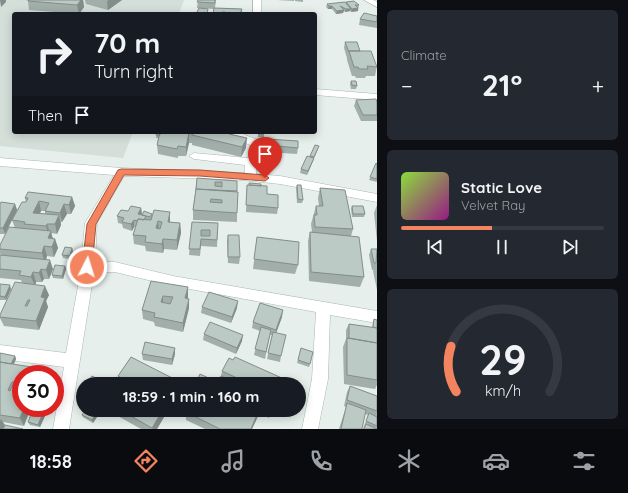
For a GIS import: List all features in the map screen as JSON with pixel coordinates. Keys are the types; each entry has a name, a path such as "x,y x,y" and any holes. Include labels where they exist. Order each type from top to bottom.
{"street":[{"path":"257,0 257,12"},
{"path":"368,0 377,5"},
{"path":"317,92 377,97"},
{"path":"237,135 250,140 259,147 258,154 251,162 250,176"},
{"path":"194,156 251,162"},
{"path":"0,162 121,172 200,173 250,176 377,198"},
{"path":"61,429 87,267 92,224 121,172"},
{"path":"89,252 115,267"},
{"path":"87,267 115,267 173,281 377,317"},
{"path":"310,429 320,379 323,307"},
{"path":"0,352 72,361"}],"shaded area":[{"path":"0,0 184,0 180,12 12,12 12,134 132,134 123,158 0,146"}],"building":[{"path":"81,0 77,5 28,1"},
{"path":"198,0 215,0 215,3 197,2"},
{"path":"354,1 359,5 355,5 358,8 352,9 346,2"},
{"path":"345,2 351,9 346,9 340,6 344,10 337,11 332,6 327,4"},
{"path":"199,8 208,9 207,12 197,12"},
{"path":"214,8 242,9 241,12 213,12"},
{"path":"364,13 377,16 377,22 360,19"},
{"path":"345,42 357,42 360,51 349,52"},
{"path":"349,51 371,51 377,67 367,66 368,69 359,69 358,67 354,67"},
{"path":"351,81 356,81 357,86 352,85"},
{"path":"376,99 377,115 363,115 356,100"},
{"path":"160,134 189,134 186,147 178,146 177,149 157,145"},
{"path":"229,134 247,138 242,147 192,135"},
{"path":"267,139 298,141 298,148 267,145"},
{"path":"315,145 319,146 314,157 310,156"},
{"path":"307,156 314,158 308,171 301,169"},
{"path":"376,163 377,164 377,179 370,177"},
{"path":"197,178 237,181 237,191 196,189","holes":["215,182 222,182 222,187 215,186"]},
{"path":"249,183 261,184 261,186 249,185"},
{"path":"247,185 267,186 267,194 278,195 278,208 246,205"},
{"path":"297,185 301,185 303,200 298,199"},
{"path":"320,188 345,190 353,229 315,227 314,215 317,215 316,206 323,206"},
{"path":"196,189 238,192 237,213 193,210","holes":["211,199 222,200 222,203 210,202"]},
{"path":"28,192 72,197 69,205 64,204 60,213 45,211 49,203 39,201 33,213 59,215 55,224 47,224 46,226 24,224 25,222 12,220 22,202 26,202 28,198 25,198"},
{"path":"1,202 15,204 3,228 0,228"},
{"path":"131,206 141,208 138,214 146,216 144,220 134,220 131,224 122,222 124,218 117,216 121,210 128,211"},
{"path":"352,206 363,206 365,214 353,214"},
{"path":"154,210 170,212 168,222 180,223 177,240 163,239 162,244 145,242 146,236 133,235 138,219 151,220","holes":["158,221 162,222 160,229 156,228"]},
{"path":"144,211 152,214 150,217 142,215"},
{"path":"192,222 218,223 217,240 201,239 200,249 189,249","holes":["201,230 210,230 210,236 201,236"]},
{"path":"9,227 51,231 48,238 55,239 52,247 44,246 42,253 0,249 0,245"},
{"path":"310,232 359,237 364,277 311,272"},
{"path":"228,235 239,235 240,257 228,257"},
{"path":"257,237 299,242 298,265 254,259"},
{"path":"65,247 72,248 70,256 62,255"},
{"path":"371,249 377,249 376,263 374,263"},
{"path":"0,255 50,260 46,270 41,269 39,273 33,272 31,277 19,275 21,271 0,269"},
{"path":"55,265 65,266 62,276 52,275"},
{"path":"151,281 188,287 185,298 189,299 183,323 154,317 155,313 142,310","holes":["163,296 173,297 170,304 161,302"]},
{"path":"15,282 45,286 41,297 45,298 36,321 0,317","holes":["28,300 30,300 27,306 25,306"]},
{"path":"0,284 10,285 5,297 0,296"},
{"path":"209,292 238,301 232,317 202,307"},
{"path":"260,303 283,310 276,330 253,322"},
{"path":"374,319 377,320 377,328 373,327"},
{"path":"210,322 243,335 237,348 204,334"},
{"path":"349,324 377,328 377,343 349,338"},
{"path":"261,327 271,330 266,352 255,349"},
{"path":"273,332 286,335 281,356 268,353"},
{"path":"347,338 377,343 377,380 347,375"},
{"path":"145,342 175,348 172,359 142,354"},
{"path":"301,348 313,352 310,364 298,360"},
{"path":"0,353 15,356 11,364 0,362"},
{"path":"131,357 170,377 120,377 118,376"},
{"path":"235,357 280,377 235,377 222,371 229,358 233,360"},
{"path":"0,362 19,365 12,365 12,382 8,390 10,391 12,386 12,417 0,415"},
{"path":"200,374 206,377 198,377"},
{"path":"350,386 377,396 377,411 347,400"},
{"path":"347,403 366,410 362,429 341,429"},
{"path":"369,413 377,417 377,426 366,421"},
{"path":"30,417 41,417 38,425 28,422"},
{"path":"86,417 94,417 92,420"},
{"path":"132,417 159,417 152,428"},
{"path":"196,417 256,417 251,429 220,429"},
{"path":"366,424 377,429 364,429"},
{"path":"5,425 23,429 3,429"}],"route":[{"path":"87,267 92,224 107,194 121,172 200,173 265,178"}]}
